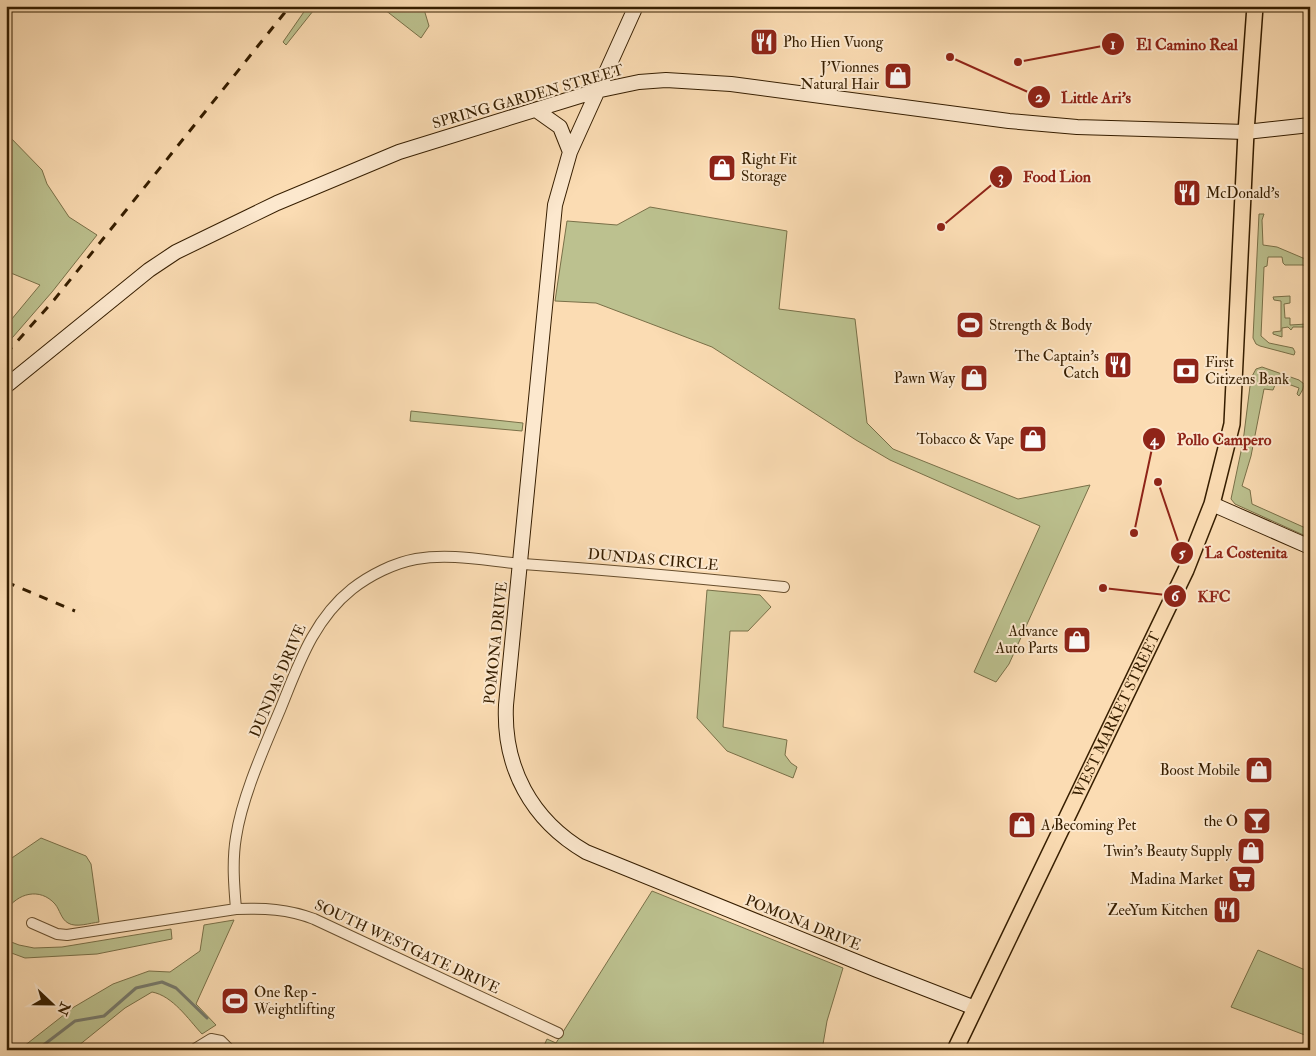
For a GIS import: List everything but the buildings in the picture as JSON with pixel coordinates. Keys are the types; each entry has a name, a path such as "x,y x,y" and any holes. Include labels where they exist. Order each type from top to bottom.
{"main road":[{"name":"POMONA DRIVE","path":"636,6 570,152 559,186 552,221 506,705 506,738 519,780 534,806 546,820 568,840 598,858 975,1008"},
{"name":"WEST MARKET STREET","path":"955,1050 1186,570 1212,504 1232,424 1246,132 1255,7"},
{"name":"SPRING GARDEN STREET","path":"6,386 120,293 176,252 277,203 399,152 596,92 639,82 666,80 731,84 1024,123 1110,128 1246,132 1310,125"},
{"path":"536,110 560,127 570,152"},
{"path":"1212,504 1310,547"}],"street":[{"path":"1250,6 1255,7"},
{"name":"DUNDAS DRIVE","path":"236,909 234,851 242,811 304,652 322,620 353,588 373,575 401,563 446,557 520,564"},
{"name":"DUNDAS CIRCLE","path":"520,564 613,570 784,587"},
{"name":"SOUTH WESTGATE DRIVE","path":"32,923 57,934 67,935 236,909 275,909 301,914 558,1033"},
{"path":"193,1050 211,1038 225,1044 230,1050"}],"green space":[{"path":"308,6 317,6 286,45 283,42"},
{"path":"380,6 423,6 429,26 421,38"},
{"path":"6,133 42,170 47,184 69,217 97,235 52,292 6,345 6,326 40,285 6,271"},
{"path":"650,207 787,231 779,309 855,319 867,423 893,449 1018,499 1090,485 1009,664 996,682 974,672 1040,526 890,460 712,347 596,303 555,301 567,221 617,225"},
{"path":"1259,214 1264,214 1262,220 1263,245 1277,247 1310,261 1310,268 1303,265 1285,265 1282,257 1268,257 1267,266 1264,267 1261,336 1269,343 1293,348 1294,355 1260,346 1256,344 1253,338"},
{"path":"1307,295 1310,295 1310,327 1293,327 1291,330 1288,327 1282,328 1282,337 1273,334 1273,332 1281,331 1281,301 1274,300 1273,297 1290,296 1290,303 1284,304 1285,318 1290,318 1290,325 1307,324"},
{"path":"1262,367 1299,380 1304,384 1299,396 1297,394 1299,388 1277,380 1273,390 1264,389 1251,456 1242,486 1250,490 1252,504 1310,530 1310,538 1235,504 1231,499 1243,442 1251,378 1256,369"},
{"path":"411,411 523,423 522,431 410,421"},
{"path":"707,590 760,595 771,607 748,631 730,631 723,727 787,740 785,755 797,767 793,778 727,751 697,718"},
{"path":"41,838 86,856 91,864 99,922 79,925 68,923 55,904 43,895 36,894 22,896 6,911 6,862"},
{"path":"652,891 843,968 827,1021 822,1050 542,1050 547,1039 556,1043"},
{"path":"234,920 196,1004 216,1025 202,1034 173,1003 160,994 152,992 125,1008 73,1050 19,1050 74,1007 113,984 149,971 170,972 200,951 204,925"},
{"path":"171,929 172,939 97,954 25,958 6,951 6,940 34,948 62,947"},
{"path":"1258,950 1310,972 1310,1037 1231,1007"}],"waterway":[{"path":"37,1050 75,1021 104,1016 136,988 162,982 176,988 207,1018"}],"railway":[{"path":"6,354 54,300 290,6"},
{"path":"6,582 75,611"}],"place":[{"name":"Pho Hien Vuong","path":"764,42"},
{"name":"Little Ari's","path":"950,57"},
{"name":"El Camino Real","path":"1018,62"},
{"name":"J'Vionnes Natural Hair","path":"898,76"},
{"name":"Right Fit Storage","path":"722,168"},
{"name":"McDonald's","path":"1187,193"},
{"name":"Food Lion","path":"941,227"},
{"name":"Strength & Body","path":"970,325"},
{"name":"The Captain's Catch","path":"1118,365"},
{"name":"First Citizens Bank","path":"1186,371"},
{"name":"Pawn Way","path":"974,378"},
{"name":"Tobacco & Vape","path":"1033,439"},
{"name":"La Costenita","path":"1158,482"},
{"name":"Pollo Campero","path":"1134,533"},
{"name":"KFC","path":"1103,588"},
{"name":"Advance Auto Parts","path":"1077,640"},
{"name":"Boost Mobile","path":"1259,770"},
{"name":"the O","path":"1257,821"},
{"name":"A Becoming Pet","path":"1022,825"},
{"name":"Twin's Beauty Supply","path":"1251,851"},
{"name":"Madina Market","path":"1242,879"},
{"name":"ZeeYum Kitchen","path":"1227,910"},
{"name":"One Rep - Weightlifting","path":"235,1001"}]}
